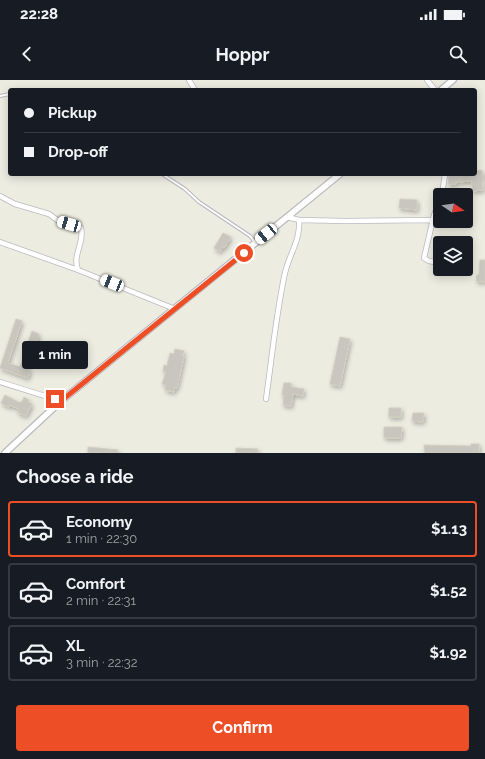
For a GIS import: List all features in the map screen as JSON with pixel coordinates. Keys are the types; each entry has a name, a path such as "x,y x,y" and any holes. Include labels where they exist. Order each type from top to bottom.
{"street":[{"path":"427,80 434,88"},
{"path":"443,88 453,80"},
{"path":"5,453 61,401 338,176"},
{"path":"443,188 445,176"},
{"path":"0,196 15,204 49,214 60,222 81,228 83,235 76,257 78,270"},
{"path":"287,217 300,220 380,222 432,220"},
{"path":"433,217 424,258 429,262 433,262"},
{"path":"266,398 275,331 285,274 288,262 300,232 300,220"},
{"path":"0,242 78,270 175,309"},
{"path":"0,382 61,401"}],"lane":[{"path":"165,176 185,189 199,202 250,236 255,243"}],"building":[{"path":"482,170 483,190 473,191 472,181 448,184 449,176 477,176 477,171"},
{"path":"400,199 417,200 417,210 399,208"},
{"path":"223,233 231,237 224,248 222,247 220,252 214,248"},
{"path":"480,260 485,260 485,282 476,281 477,275 479,275"},
{"path":"16,319 22,321 8,363 20,367 32,331 39,334 27,369 30,370 28,378 0,368"},
{"path":"340,337 350,339 340,386 330,384"},
{"path":"175,349 184,351 182,356 184,356 177,388 175,387 174,392 165,390 166,385 162,384 166,372 163,371 164,365 167,366 170,353 174,354"},
{"path":"284,383 291,383 291,387 304,389 303,396 293,394 291,406 283,405 284,395 282,395"},
{"path":"5,395 20,403 24,397 29,400 28,402 32,404 26,416 17,412 19,409 10,405 9,407 1,403"},
{"path":"389,408 401,408 401,417 389,417"},
{"path":"413,413 424,413 423,422 412,421"},
{"path":"384,427 402,427 401,438 384,438"},
{"path":"471,444 479,444 479,453 425,453 424,445 471,446"},
{"path":"88,447 118,450 118,453 88,453"},
{"path":"236,448 258,449 258,453 236,453"}],"route":[{"path":"55,399 61,401 244,253"}]}
